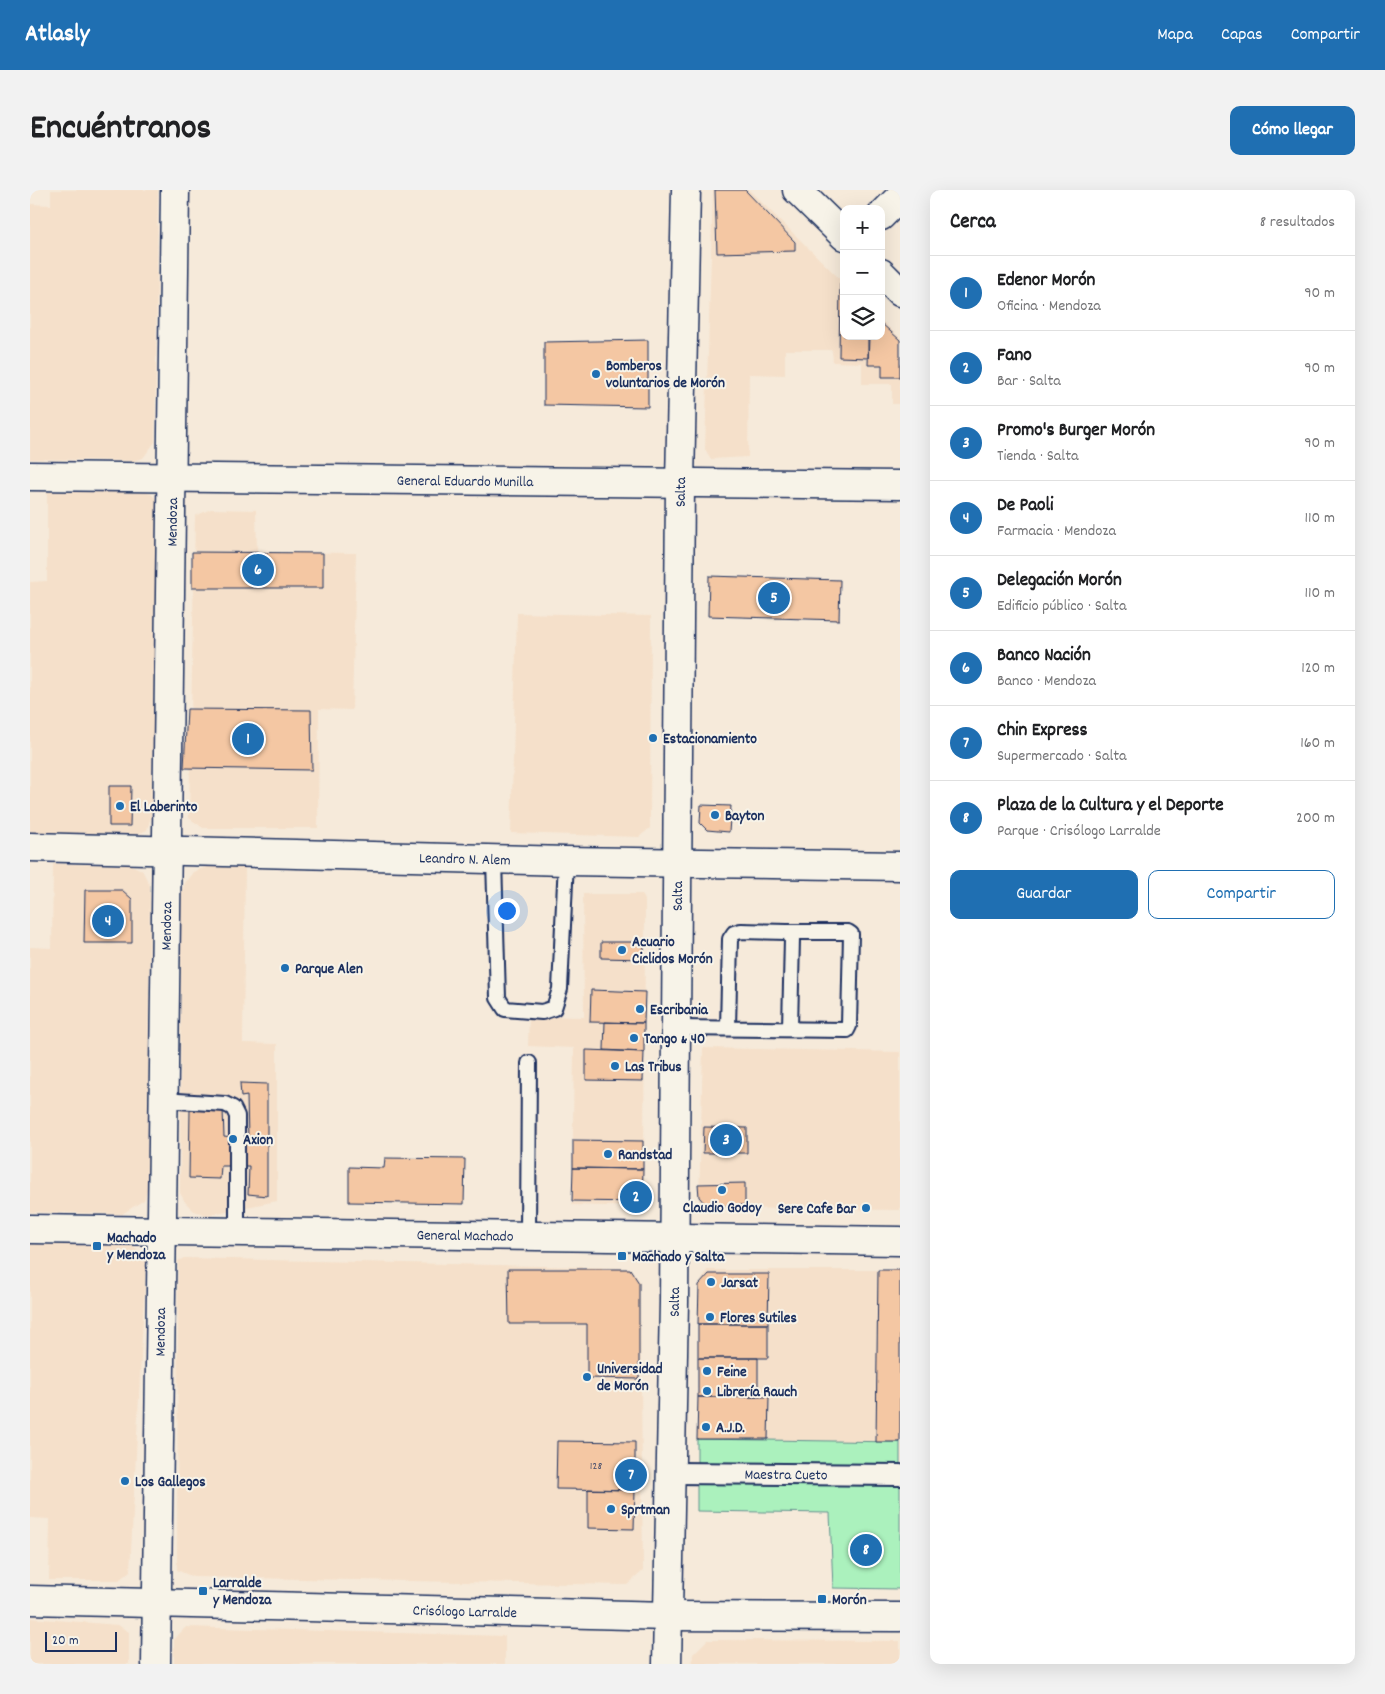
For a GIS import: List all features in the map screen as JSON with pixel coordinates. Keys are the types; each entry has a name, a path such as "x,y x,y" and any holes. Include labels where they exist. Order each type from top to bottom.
{"street":[{"name":"Mendoza","path":"156,1664 162,1100 173,477 175,190"},
{"name":"Salta","path":"667,1664 677,1028 680,483 686,190"},
{"path":"797,190 840,232"},
{"path":"885,212 900,197"},
{"path":"885,277 900,292"},
{"name":"General Eduardo Munilla","path":"30,476 900,485"},
{"name":"Leandro N. Alem","path":"30,847 166,849 494,860 900,866"},
{"name":"General Machado","path":"30,1230 900,1241"},
{"name":"Maestra Cueto","path":"671,1473 900,1475"},
{"name":"Crisólogo Larralde","path":"30,1600 668,1616 900,1617"}],"lane":[{"path":"494,860 498,998 504,1009 542,1012 554,1008 560,989 566,861"},
{"path":"677,1028 847,1030 849,1026 852,938 848,932 741,931 732,936 728,1028"},
{"path":"788,932 792,938 790,1028"},
{"path":"528,1236 529,1063"},
{"path":"162,1100 225,1104 234,1108 237,1116 237,1232"}],"shaded area":[{"path":"51,190 158,190 155,442 143,458 133,461 30,459 30,204 51,205"},
{"path":"713,190 749,190 840,279 840,340 885,340 885,324 900,338 900,404 892,404 892,384 862,384 862,363 833,362 832,350 785,350 785,375 749,374 748,457 711,459 705,449"},
{"path":"47,490 142,490 151,494 159,502 151,817 147,830 134,836 30,834 30,582 47,581"},
{"path":"211,509 256,510 257,552 356,553 352,710 319,709 318,828 203,828 189,818 195,516"},
{"path":"517,613 651,616 650,828 639,837 511,833"},
{"path":"53,864 131,865 142,870 150,886 147,1191 144,1200 122,1214 30,1212 30,947 52,948"},
{"path":"245,866 243,1043 277,1044 277,1201 207,1215 194,1211 185,1202 180,1193 181,893 193,872 206,867"},
{"path":"583,894 642,894 645,900 644,1199 640,1207 572,1205 574,1048 528,1046 529,1016 584,1017"},
{"path":"703,1048 900,1052 900,1210 706,1208 699,1204"},
{"path":"30,1243 133,1246 146,1260 130,1571 119,1580 49,1580 50,1519 30,1518"},
{"path":"184,1258 630,1268 640,1282 643,1571 627,1585 193,1577 177,1570 178,1261"},
{"path":"707,1270 878,1270 876,1442 697,1439 700,1284"},
{"path":"30,1618 118,1625 129,1632 129,1664 30,1664"},
{"path":"186,1627 505,1636 505,1664 174,1664 174,1639"},
{"path":"707,1640 900,1641 900,1664 692,1664 693,1654"}],"green space":[{"path":"697,1439 900,1442 900,1589 833,1588 830,1513 697,1511"}],"building":[{"path":"715,190 745,190 795,242 795,251 717,253"},
{"path":"840,284 840,340 868,340 868,358 839,357"},
{"path":"885,327 900,340 900,377 882,377 882,365 868,365 869,340 885,340"},
{"name":"Bomberos voluntarios de Morón","path":"648,340 648,407 544,405 544,342"},
{"path":"192,552 323,553 323,588 192,588"},
{"path":"709,576 840,580 839,620 708,616"},
{"path":"187,709 311,710 312,770 184,768"},
{"name":"El Laberinto","path":"109,786 131,786 130,826 109,826"},
{"name":"Bayton","path":"701,805 731,806 729,832 707,830 700,823"},
{"path":"85,890 122,890 132,899 132,943 84,943"},
{"name":"Acuario Ciclidos Morón","path":"601,942 644,942 644,959 601,958"},
{"path":"591,990 645,992 644,1023 590,1022"},
{"path":"605,1022 644,1023 644,1052 604,1050"},
{"name":"Las Tribus","path":"586,1050 644,1052 643,1081 586,1080"},
{"path":"240,1083 267,1084 267,1196 248,1194 249,1166 221,1166 220,1179 189,1178 190,1110 223,1110 224,1137 248,1140 247,1096 241,1097"},
{"path":"704,1127 747,1128 747,1153 703,1153"},
{"name":"Randstad","path":"573,1140 643,1141 643,1169 573,1168"},
{"path":"385,1158 465,1159 464,1204 349,1202 349,1167 384,1168"},
{"path":"573,1168 643,1169 642,1202 572,1201"},
{"name":"Claudio Godoy","path":"745,1183 745,1205 707,1206 699,1197 698,1184"},
{"path":"508,1269 630,1269 639,1283 639,1379 587,1378 587,1324 509,1324"},
{"path":"878,1270 900,1270 900,1442 876,1442"},
{"path":"709,1274 769,1274 768,1324 698,1324 699,1285"},
{"path":"698,1324 768,1324 768,1358 698,1358"},
{"path":"698,1358 758,1358 758,1397 698,1397"},
{"path":"698,1397 769,1397 768,1439 697,1439"},
{"path":"557,1441 635,1442 635,1490 556,1489"},
{"name":"Sprtman","path":"588,1489 635,1490 634,1529 588,1528"}],"place":[{"name":"Bomberos voluntarios de Morón","path":"596,374"},
{"name":"Banco Nación","path":"258,570"},
{"name":"Delegación Morón","path":"774,598"},
{"name":"Estacionamiento","path":"653,738"},
{"name":"Edenor Morón","path":"248,739"},
{"name":"El Laberinto","path":"120,806"},
{"name":"Bayton","path":"715,815"},
{"name":"De Paoli","path":"108,921"},
{"name":"Acuario Ciclidos Morón","path":"622,950"},
{"name":"Parque Alen","path":"285,968"},
{"name":"Escribania","path":"640,1009"},
{"name":"Tango & 40","path":"634,1038"},
{"name":"Las Tribus","path":"615,1066"},
{"name":"Axion","path":"233,1139"},
{"name":"Promo's Burger Morón","path":"726,1140"},
{"name":"Randstad","path":"608,1154"},
{"name":"Claudio Godoy","path":"722,1190"},
{"name":"Fano","path":"636,1197"},
{"name":"Sere Cafe Bar","path":"866,1208"},
{"name":"Machado y Mendoza","path":"97,1246"},
{"name":"Machado y Salta","path":"622,1256"},
{"name":"Jarsat","path":"711,1282"},
{"name":"Flores Sutiles","path":"710,1317"},
{"name":"Feine","path":"707,1371"},
{"name":"Universidad de Morón","path":"587,1377"},
{"name":"Librería Rauch","path":"707,1391"},
{"name":"A.J.D.","path":"706,1427"},
{"name":"Chin Express","path":"631,1475"},
{"name":"Los Gallegos","path":"125,1481"},
{"name":"Sprtman","path":"611,1509"},
{"name":"Plaza de la Cultura y el Deporte","path":"866,1550"},
{"name":"Larralde y Mendoza","path":"203,1591"},
{"name":"Morón","path":"822,1599"}]}
